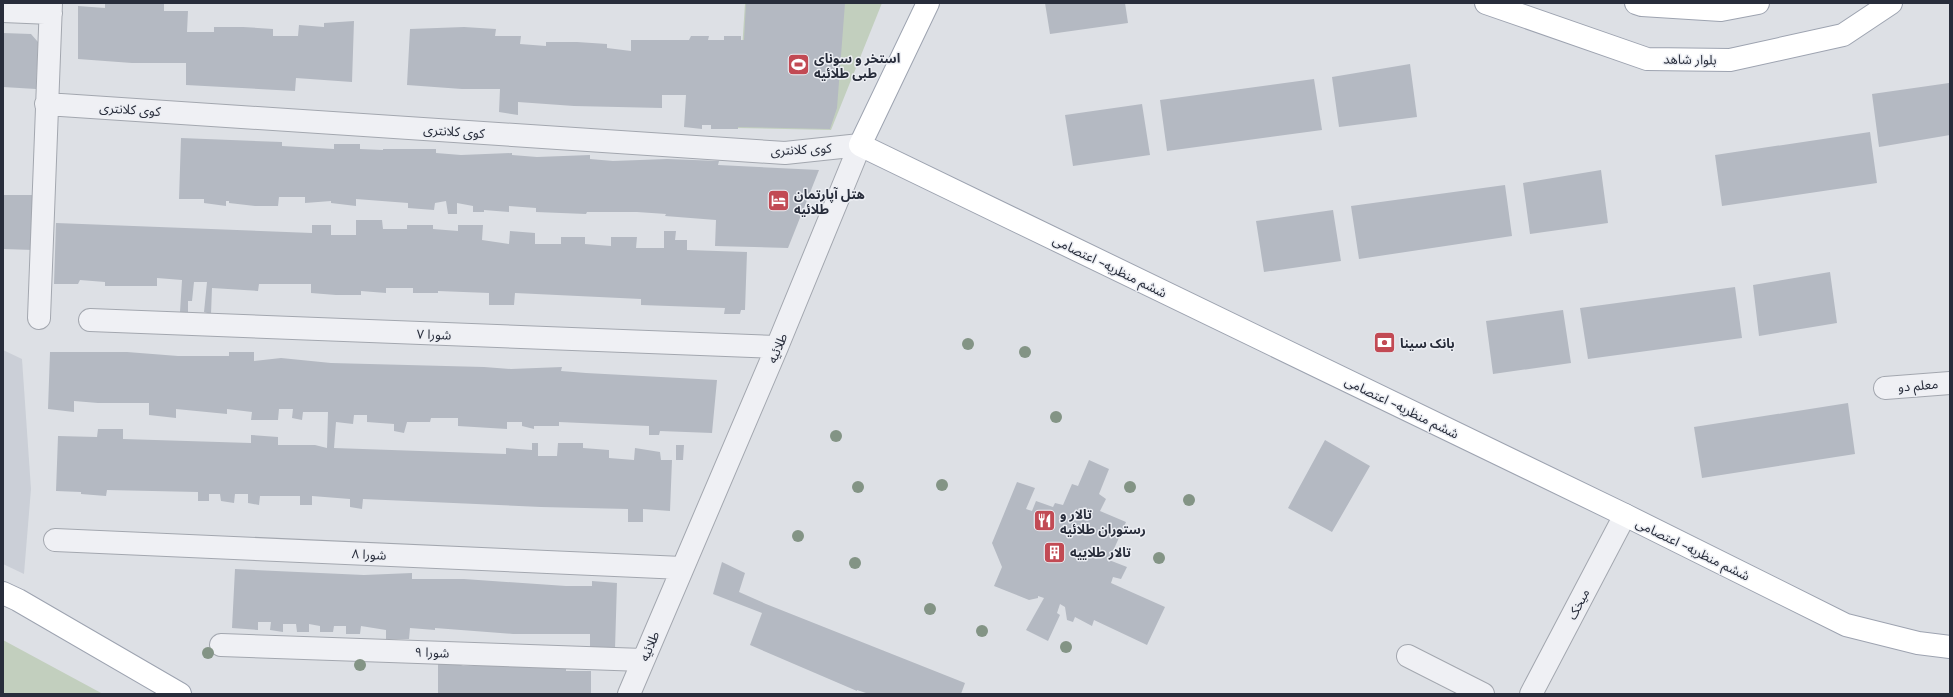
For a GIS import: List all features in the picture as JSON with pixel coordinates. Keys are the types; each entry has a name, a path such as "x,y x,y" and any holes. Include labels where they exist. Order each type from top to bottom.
{"main road":[{"name":"طلائیه","path":"860,145 928,3"},
{"name":"بلوار شاهد","path":"1486,3 1647,59 1730,60 1843,35 1891,3"},
{"path":"1636,3 1642,5 1721,10 1758,3"},
{"name":"ششم منظریه- اعتصامی","path":"860,145 1624,515 1846,625 1918,643 1950,647"},
{"path":"3,593 18,600 180,694"}],"street":[{"path":"3,11 51,8 46,104 39,318"},
{"name":"کوی کلانتری","path":"46,104 785,153 860,145"},
{"name":"طلائیه","path":"629,694 777,348 860,145"},
{"name":"شورا ۷","path":"90,320 777,348"},
{"name":"معلم دو","path":"1885,388 1950,382"},
{"name":"میخک","path":"1531,694 1624,515"},
{"name":"شورا ۸","path":"55,540 682,568"},
{"name":"شورا ۹","path":"221,645 643,660"},
{"path":"1408,656 1483,694"}],"shaded area":[{"path":"3,350 22,359 31,489 24,574 3,564"}],"green space":[{"name":"استخر و سونای طبی طلائیه","path":"745,3 882,3 831,130 737,128"},
{"path":"3,640 103,694 3,694"}],"building":[{"path":"105,3 164,4 164,11 188,11 187,32 214,32 214,27 243,27 273,29 273,36 298,36 299,25 324,27 324,23 354,21 352,82 296,78 295,91 186,85 186,63 132,63 78,59 78,6 105,8"},
{"path":"746,3 845,3 837,108 830,129 738,127 738,129 711,129 711,125 702,125 702,129 684,127 686,95 662,95 662,108 574,106 518,102 518,115 499,112 500,89 462,89 407,85 410,29 464,27 496,29 495,36 521,36 520,44 546,46 546,42 577,42 607,44 607,48 631,51 631,40 689,40 691,36 709,36 708,40 724,40 724,36 741,36 741,40 744,40"},
{"path":"1045,3 1125,3 1128,23 1050,34"},
{"path":"3,33 31,34 38,42 36,89 3,87"},
{"path":"1410,64 1417,117 1339,127 1332,77"},
{"path":"1314,79 1322,130 1167,151 1160,100"},
{"path":"1949,83 1950,135 1879,147 1872,94"},
{"path":"1142,104 1150,155 1073,166 1065,115"},
{"path":"1870,132 1877,183 1722,206 1715,155"},
{"path":"181,138 282,142 282,146 334,149 334,144 360,144 360,149 436,149 436,153 461,155 512,153 512,155 537,157 590,155 590,159 613,161 667,159 719,161 718,165 819,170 788,248 715,246 716,220 665,216 666,214 637,212 587,212 586,214 536,212 536,208 509,206 509,212 484,210 484,212 473,212 473,206 457,203 457,214 448,214 446,201 435,203 434,210 408,208 408,203 356,199 356,206 331,203 331,201 305,203 305,197 279,197 278,206 255,206 229,203 229,201 226,201 226,206 204,203 204,199 179,199"},
{"path":"1601,170 1608,223 1530,234 1523,183"},
{"path":"1505,185 1512,236 1359,259 1351,206"},
{"path":"3,195 33,195 33,250 3,249"},
{"path":"1333,210 1341,261 1264,272 1256,221"},
{"path":"356,220 382,220 383,229 407,229 407,225 433,225 433,229 458,231 458,225 483,225 482,240 509,244 510,231 535,233 535,244 561,244 561,237 585,237 585,244 611,246 611,237 637,237 636,248 664,248 664,231 676,231 675,240 687,240 687,250 747,252 745,310 741,310 740,314 724,314 725,308 641,305 641,299 515,293 514,305 489,305 489,293 438,291 438,293 413,293 413,288 386,288 386,293 361,291 361,295 336,295 311,293 311,284 259,284 258,291 212,288 211,314 204,312 207,282 194,282 192,301 188,301 188,314 180,312 182,280 157,278 157,286 105,286 105,282 80,280 78,284 54,284 56,223 312,233 312,225 331,225 331,235 356,235"},
{"path":"1830,272 1837,323 1759,336 1753,285"},
{"path":"1735,287 1742,338 1588,359 1580,308"},
{"path":"1563,310 1571,363 1493,374 1486,321"},
{"path":"50,352 127,352 178,356 229,356 229,352 254,352 254,361 281,358 331,363 511,369 562,367 561,371 717,380 712,433 660,431 659,435 649,435 649,426 559,422 559,426 534,426 534,429 522,426 522,422 507,422 507,429 458,426 458,418 431,418 430,422 407,422 404,433 394,431 394,424 367,422 367,415 354,415 353,424 336,422 334,448 506,454 506,448 532,450 532,443 538,443 538,456 557,456 558,443 583,443 583,448 609,450 609,458 634,460 635,448 660,452 661,460 672,460 670,511 643,509 643,522 628,522 628,509 541,507 363,499 362,509 350,507 350,499 312,496 312,505 300,505 300,496 260,496 259,505 248,503 248,494 235,494 234,503 221,501 220,494 209,494 209,501 198,501 198,492 107,490 106,496 81,494 81,492 56,491 58,436 97,437 98,429 123,429 123,439 251,443 251,435 278,437 278,445 315,445 327,448 328,412 303,412 302,420 292,418 293,409 279,409 278,420 251,420 252,412 227,409 227,414 176,409 176,418 149,415 149,403 98,403 74,401 74,412 48,409"},
{"path":"1848,403 1855,454 1702,478 1694,427"},
{"path":"1325,440 1370,466 1332,532 1288,508"},
{"path":"676,445 684,445 683,460 676,460"},
{"name":"تالار طلاییه","path":"1089,460 1109,469 1099,494 1106,499 1100,511 1126,522 1109,560 1127,567 1121,579 1113,577 1111,583 1165,607 1147,645 1094,620 1092,626 1075,617 1073,622 1067,620 1065,607 1060,604 1057,613 1060,615 1048,641 1026,630 1044,598 1038,596 1038,598 1029,600 994,586 1002,567 992,543 1017,482 1035,488 1026,509 1032,511 1036,501 1053,507 1055,503 1063,505 1072,484 1078,486"},
{"path":"722,562 745,573 739,592 965,683 961,694 869,694 857,691 750,645 762,613 713,594"},
{"path":"235,569 364,575 412,573 412,579 464,579 566,586 592,586 592,581 617,583 615,649 590,647 590,634 513,634 435,628 435,630 410,628 409,639 386,639 386,630 361,626 360,634 346,634 346,626 334,626 333,632 320,632 320,626 309,624 309,632 297,632 296,624 283,624 283,632 270,630 271,622 258,622 258,630 232,628"},
{"path":"438,664 459,664 463,666 534,666 539,668 566,668 566,671 591,671 591,694 438,694"}],"place":[{"name":"استخر و سونای طبی طلائیه","path":"799,65"},
{"name":"هتل آپارتمان طلائیه","path":"778,201"},
{"name":"بانک سینا","path":"1384,343"},
{"name":"تالار و رستوران طلائیه","path":"1045,521"},
{"name":"تالار طلاییه","path":"1054,552"}]}
